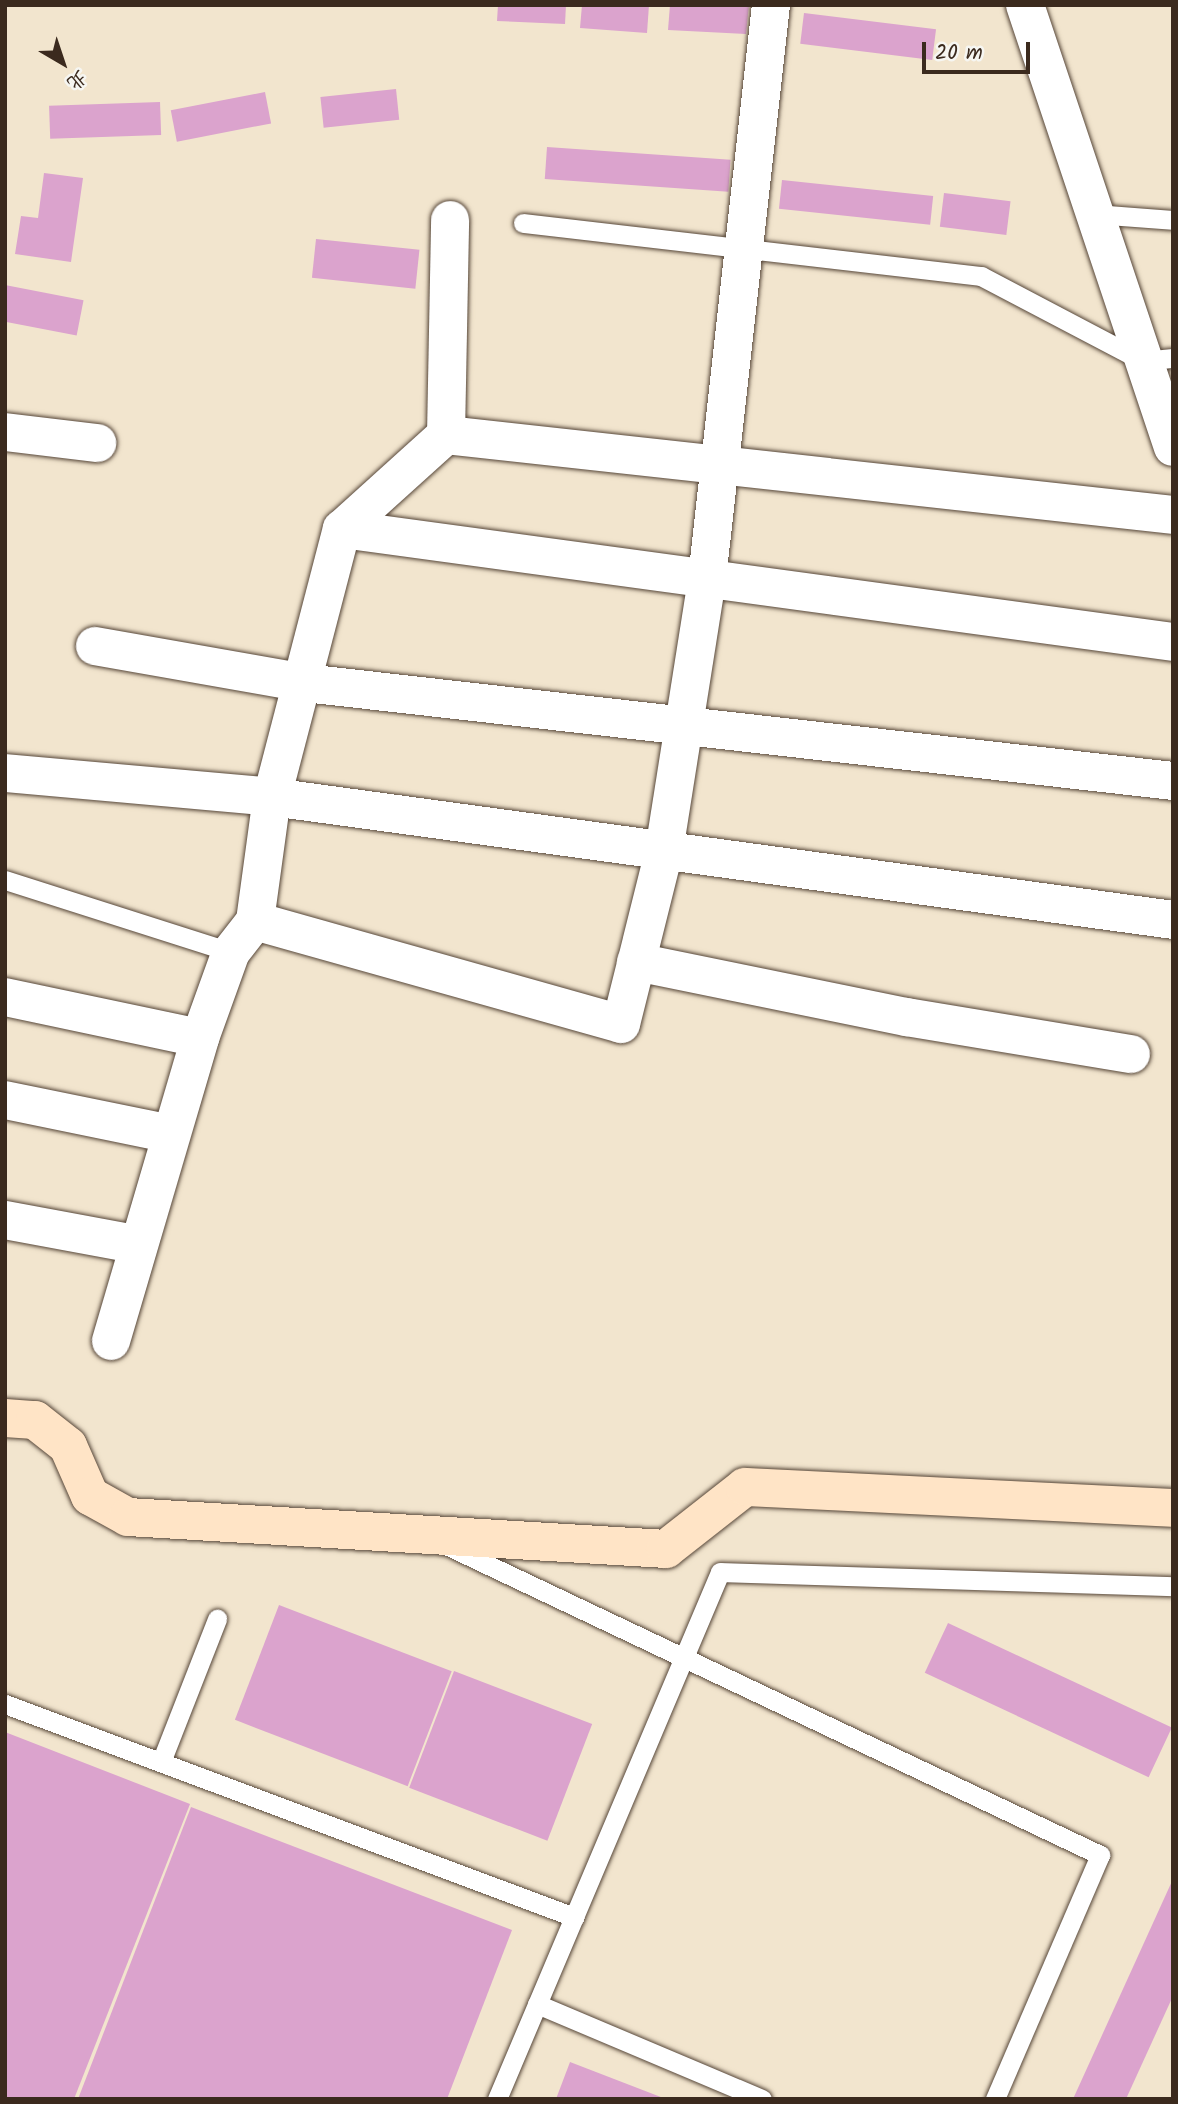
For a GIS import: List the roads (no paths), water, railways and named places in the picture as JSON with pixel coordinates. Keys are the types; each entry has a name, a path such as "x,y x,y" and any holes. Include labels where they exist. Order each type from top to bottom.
{"street":[{"path":"256,921 621,1024 664,851 707,579 717,464 771,5"},
{"path":"1025,5 1094,214 1158,360 1173,447"},
{"path":"111,1341 135,1244 200,1038 231,952 256,921 272,797 342,530 446,435 450,220"},
{"path":"5,432 97,443"},
{"path":"446,435 1173,515"},
{"path":"342,530 1173,642"},
{"path":"95,646 304,683 1173,781"},
{"path":"5,773 272,797 1173,920"},
{"path":"636,962 906,1017 1131,1054"},
{"path":"5,997 200,1038"},
{"path":"5,1100 171,1134"},
{"path":"5,1220 135,1244"},
{"path":"5,1418 35,1420 68,1446 90,1496 128,1517 666,1549 745,1487 1173,1508"}],"lane":[{"path":"1094,214 1173,220"},
{"path":"523,223 981,276 1158,360"},
{"path":"5,880 231,952"},
{"path":"424,1535 682,1661 1100,1855 995,2099"},
{"path":"497,2099 720,1572 1173,1586"},
{"path":"160,1762 217,1619"},
{"path":"5,1704 574,1917"},
{"path":"537,2004 762,2099"}]}
